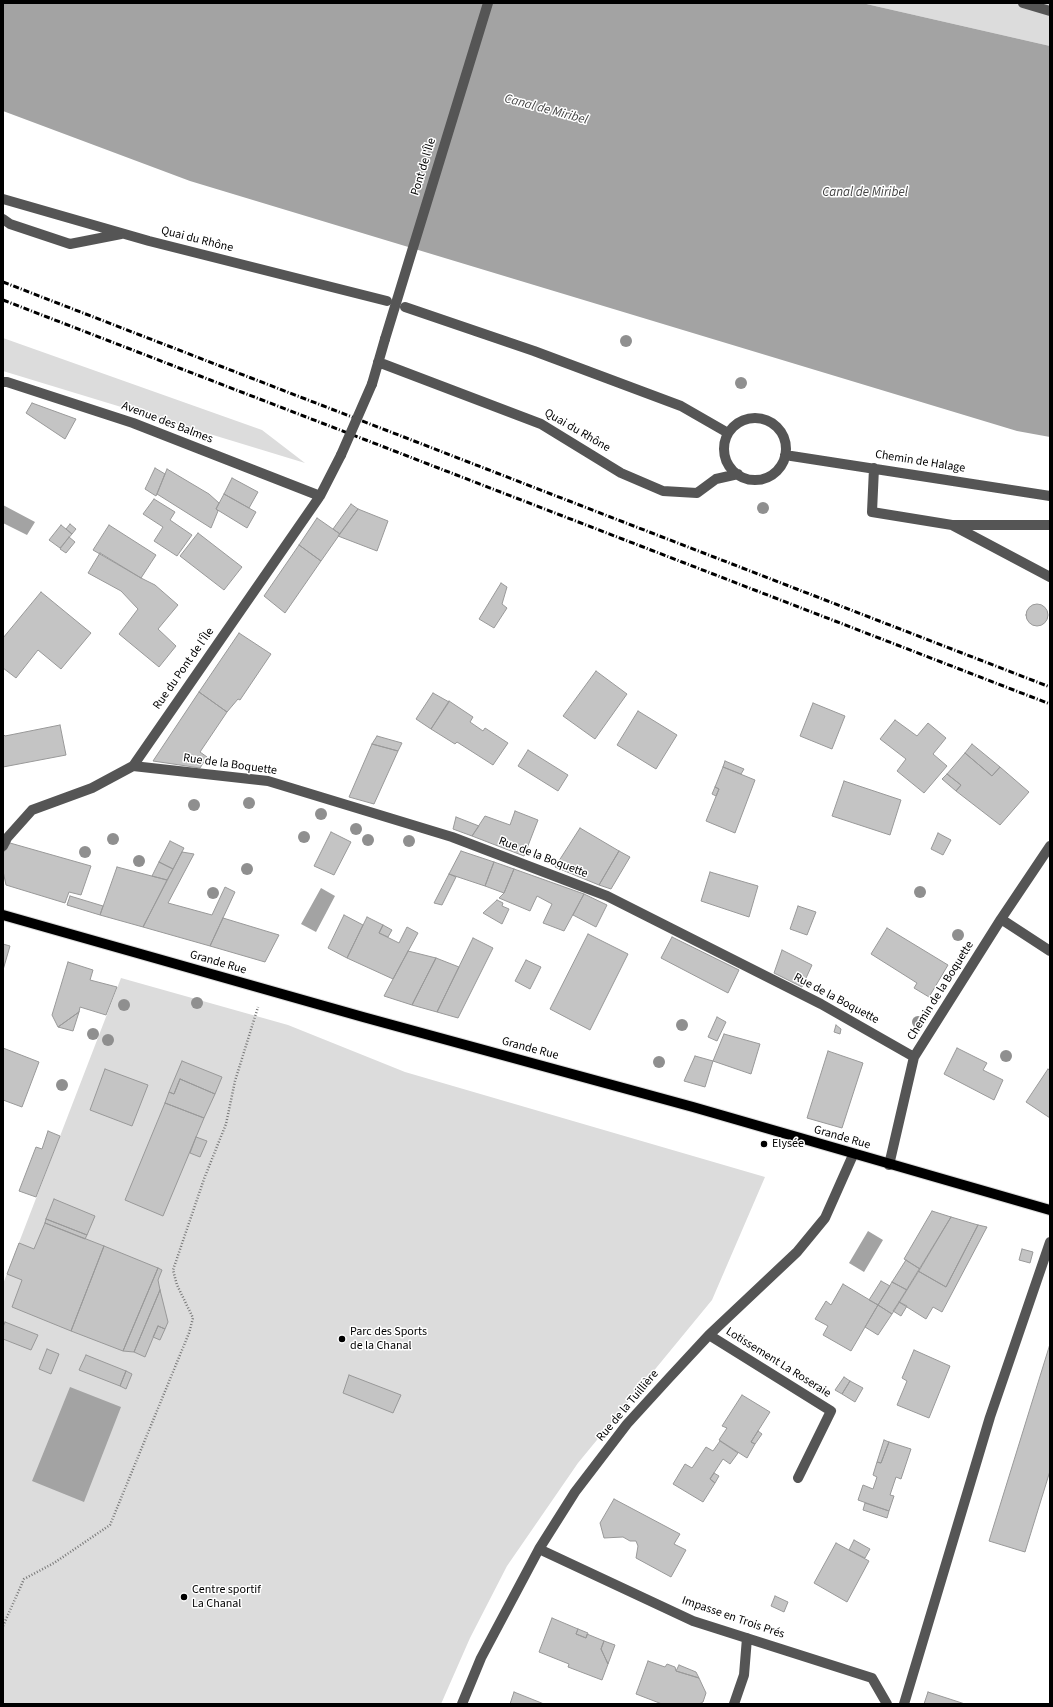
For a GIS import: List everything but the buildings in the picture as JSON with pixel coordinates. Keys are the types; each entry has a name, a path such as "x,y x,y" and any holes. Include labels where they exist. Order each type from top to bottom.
{"main road":[{"name":"Grande Rue","path":"3,915 355,1015 693,1107 853,1155 1050,1210"}],"street":[{"name":"Pont de l'Île","path":"372,384 488,3"},
{"path":"1023,3 1050,11"},
{"name":"Quai du Rhône","path":"3,199 123,234 387,301"},
{"path":"3,218 10,224 70,244 123,234"},
{"path":"405,307 534,351 681,406 728,434"},
{"name":"Quai du Rhône","path":"378,362 541,424 621,473 663,491 697,493 716,479 738,474"},
{"name":"Avenue des Balmes","path":"3,382 7,382 133,423 320,496"},
{"name":"Rue du Pont de l'Île","path":"3,846 7,838 32,810 92,788 133,766 320,496 342,455 372,384"},
{"path":"755,418 764,419 780,430 784,439 785,455 780,467 774,473 766,478 756,479 746,478 738,474 730,467 724,449 728,434 737,424 755,418"},
{"name":"Chemin de Halage","path":"785,455 1050,496"},
{"path":"874,468 872,512 952,525 1050,525"},
{"path":"952,525 1050,577"},
{"name":"Rue de la Boquette","path":"133,766 268,781 452,837 607,896 821,1004 914,1057"},
{"name":"Chemin de la Boquette","path":"889,1165 914,1057 1001,919 1050,846"},
{"path":"1001,919 1050,951"},
{"name":"Rue de la Tuillière","path":"462,1704 481,1658 539,1549 575,1492 627,1424 709,1335 797,1252 825,1218 853,1155"},
{"path":"904,1704 990,1417 1050,1242"},
{"name":"Lotissement La Roseraie","path":"709,1335 831,1411 798,1478"},
{"name":"Impasse en Trois Prés","path":"539,1549 693,1621 872,1678 887,1704"},
{"path":"734,1704 744,1675 747,1638"}],"path":[{"path":"3,1626 24,1579 54,1563 110,1525 113,1518 189,1333 193,1318 177,1285 172,1270 204,1179 226,1124 234,1084 258,1007"}],"shaded area":[{"path":"862,3 1050,3 1050,46"},
{"path":"3,338 262,430 305,463 3,371"},
{"name":"Parc des Sports de la Chanal","path":"121,978 288,1025 405,1072 765,1177 712,1300 578,1463 507,1566 470,1638 441,1704 3,1704 3,1284"}],"water":[{"name":"Canal de Miribel","path":"3,3 862,3 1050,46 1050,437 1017,431 190,181 3,111"},
{"path":"3,505 35,522 27,535 3,523"},
{"path":"321,888 335,896 316,932 301,924"},
{"path":"868,1231 883,1240 864,1272 849,1263"},
{"path":"70,1387 121,1407 84,1502 32,1481"}],"railway":[{"path":"3,282 1050,687"},
{"path":"3,300 1050,704"}],"place":[{"name":"Elysée","path":"764,1144"},
{"name":"Parc des Sports de la Chanal","path":"342,1339"},
{"name":"Centre sportif La Chanal","path":"184,1597"}]}
